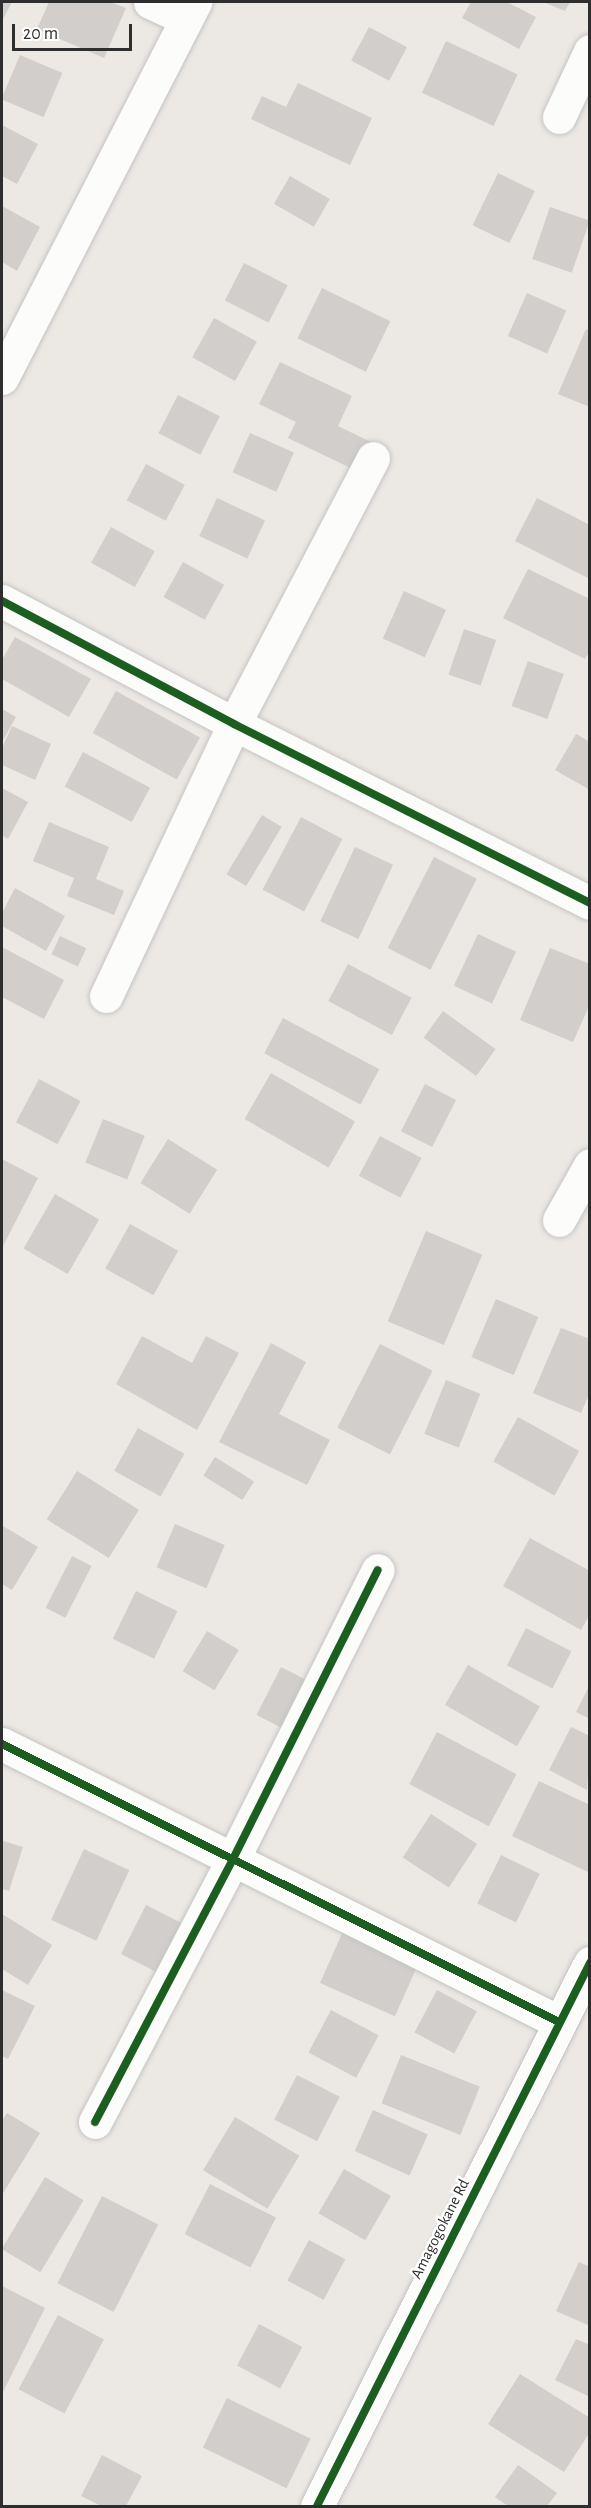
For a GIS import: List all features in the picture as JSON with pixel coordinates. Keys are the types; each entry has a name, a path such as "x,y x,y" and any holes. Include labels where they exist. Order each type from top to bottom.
{"street":[{"path":"2,378 190,10 150,2"},
{"path":"559,117 590,51"},
{"path":"106,996 234,724 373,458"},
{"path":"2,601 234,724 590,903"},
{"path":"559,1220 590,1166"},
{"path":"95,2122 233,1859 378,1570"},
{"path":"2,1744 559,2022"},
{"name":"Amagogokane Rd","path":"325,2504 559,2022 590,1963"}],"building":[{"path":"2,2 12,2 2,21"},
{"path":"49,2 110,2 126,8 104,58 37,29"},
{"path":"471,2 507,2 536,17 519,49 462,18"},
{"path":"543,2 570,2 565,11"},
{"path":"369,27 407,47 389,81 351,61"},
{"path":"446,41 518,74 494,126 422,93"},
{"path":"20,55 62,73 44,117 2,100"},
{"path":"298,83 372,118 350,165 251,119 262,96 286,107"},
{"path":"2,125 38,144 17,184 2,176"},
{"path":"498,173 535,191 509,243 473,225"},
{"path":"290,176 330,199 314,227 274,204"},
{"path":"2,206 40,227 17,271 2,262"},
{"path":"550,207 590,221 572,273 532,259"},
{"path":"244,263 288,285 269,323 225,300"},
{"path":"322,288 390,321 366,372 297,338"},
{"path":"527,293 566,310 547,353 508,336"},
{"path":"214,318 257,342 235,381 192,357"},
{"path":"586,329 590,331 590,407 558,394"},
{"path":"280,362 352,396 338,426 371,442 357,471 288,438 296,422 259,404"},
{"path":"178,395 220,416 200,455 158,433"},
{"path":"250,433 294,453 276,492 233,472"},
{"path":"146,464 185,485 166,521 127,500"},
{"path":"217,498 265,520 247,558 199,536"},
{"path":"537,498 590,525 590,579 515,541"},
{"path":"111,527 155,551 135,587 91,563"},
{"path":"183,562 224,585 205,620 164,597"},
{"path":"528,569 590,599 590,650 585,659 503,618"},
{"path":"404,591 446,610 425,657 383,639"},
{"path":"464,629 496,640 481,685 448,674"},
{"path":"15,637 91,679 69,717 2,679 2,660"},
{"path":"528,661 564,674 547,719 512,706"},
{"path":"116,691 200,738 177,780 93,733"},
{"path":"2,709 16,717 2,742"},
{"path":"12,726 51,744 35,780 2,765 2,748"},
{"path":"576,734 590,742 590,790 555,770"},
{"path":"83,752 150,788 132,822 65,786"},
{"path":"2,788 28,802 8,839 2,835"},
{"path":"262,815 282,827 246,886 226,874"},
{"path":"301,817 342,839 304,911 263,889"},
{"path":"49,822 109,847 96,879 124,891 114,915 67,896 74,878 33,861"},
{"path":"355,847 393,865 358,939 320,921"},
{"path":"434,857 477,879 430,970 388,948"},
{"path":"15,888 65,916 46,951 2,926 2,913"},
{"path":"478,934 516,952 492,1003 454,986"},
{"path":"60,936 86,948 78,966 52,954"},
{"path":"2,947 64,980 44,1019 2,997"},
{"path":"550,948 590,964 590,1004 573,1042 520,1020"},
{"path":"348,964 412,998 392,1035 328,1001"},
{"path":"443,1011 496,1049 476,1076 424,1038"},
{"path":"283,1018 379,1069 360,1104 264,1053"},
{"path":"271,1073 355,1122 329,1167 244,1119"},
{"path":"39,1079 80,1101 57,1144 16,1122"},
{"path":"425,1084 456,1100 432,1147 401,1131"},
{"path":"103,1119 145,1136 127,1179 85,1163"},
{"path":"380,1136 421,1158 400,1198 359,1176"},
{"path":"168,1139 217,1170 190,1214 140,1183"},
{"path":"2,1159 38,1178 2,1248"},
{"path":"55,1194 99,1220 68,1274 24,1249"},
{"path":"130,1224 178,1251 153,1295 105,1269"},
{"path":"426,1231 482,1255 444,1345 388,1321"},
{"path":"496,1299 538,1317 514,1375 471,1357"},
{"path":"561,1328 590,1339 590,1392 581,1413 533,1393"},
{"path":"142,1336 192,1363 206,1336 239,1353 197,1430 116,1384"},
{"path":"271,1343 306,1362 279,1414 330,1440 307,1485 219,1442"},
{"path":"380,1344 433,1371 390,1455 337,1428"},
{"path":"446,1380 480,1394 459,1448 424,1434"},
{"path":"518,1417 579,1451 554,1496 493,1462"},
{"path":"138,1428 184,1454 161,1497 114,1471"},
{"path":"215,1457 254,1481 242,1500 203,1476"},
{"path":"77,1471 139,1510 109,1558 47,1519"},
{"path":"175,1524 225,1545 206,1588 157,1567"},
{"path":"3,1526 38,1547 12,1590 2,1584"},
{"path":"530,1538 590,1571 590,1614 581,1630 503,1586"},
{"path":"72,1556 92,1566 65,1618 46,1608"},
{"path":"136,1591 177,1611 154,1659 113,1639"},
{"path":"526,1628 571,1651 552,1689 507,1665"},
{"path":"207,1631 239,1650 215,1690 183,1671"},
{"path":"468,1665 540,1706 517,1746 445,1705"},
{"path":"281,1667 311,1682 287,1731 256,1715"},
{"path":"590,1684 590,1719 576,1712"},
{"path":"571,1727 590,1736 587,1790 549,1770"},
{"path":"437,1732 516,1774 489,1826 409,1784"},
{"path":"539,1781 590,1805 590,1873 512,1836"},
{"path":"431,1814 477,1844 449,1888 403,1858"},
{"path":"3,1841 23,1847 9,1891 2,1889"},
{"path":"84,1849 129,1870 96,1941 51,1920"},
{"path":"501,1855 540,1874 516,1922 477,1904"},
{"path":"146,1905 188,1926 163,1975 121,1954"},
{"path":"2,1914 52,1945 28,1985 2,1969"},
{"path":"344,1929 419,1962 395,2016 320,1983"},
{"path":"2,1990 35,2006 8,2059 2,2056"},
{"path":"437,1990 477,2011 454,2054 414,2032"},
{"path":"331,2010 379,2035 356,2078 308,2052"},
{"path":"401,2055 480,2087 460,2135 382,2103"},
{"path":"297,2075 340,2097 317,2141 274,2120"},
{"path":"373,2110 428,2134 410,2176 355,2151"},
{"path":"7,2113 40,2133 2,2195 2,2121"},
{"path":"235,2117 299,2156 267,2209 203,2170"},
{"path":"344,2169 391,2196 365,2240 318,2213"},
{"path":"45,2177 84,2200 40,2272 2,2249"},
{"path":"210,2184 276,2218 251,2267 185,2234"},
{"path":"102,2196 158,2225 114,2312 58,2283"},
{"path":"309,2240 345,2259 324,2300 287,2281"},
{"path":"579,2262 590,2267 590,2326 556,2311"},
{"path":"2,2286 45,2308 2,2394"},
{"path":"58,2315 104,2339 64,2414 19,2389"},
{"path":"259,2324 302,2347 280,2389 237,2365"},
{"path":"576,2339 590,2345 590,2397 555,2380"},
{"path":"520,2374 590,2418 590,2432 564,2472 488,2424"},
{"path":"227,2398 311,2439 286,2488 203,2447"},
{"path":"102,2455 142,2476 126,2506 101,2506 81,2496"},
{"path":"518,2465 557,2493 547,2506 508,2506 495,2497"}],"cycle path":[{"path":"2,601 234,724 590,903"},
{"path":"95,2122 233,1859 378,1570"},
{"path":"2,1744 559,2022"},
{"path":"317,2506 590,1963"}]}
